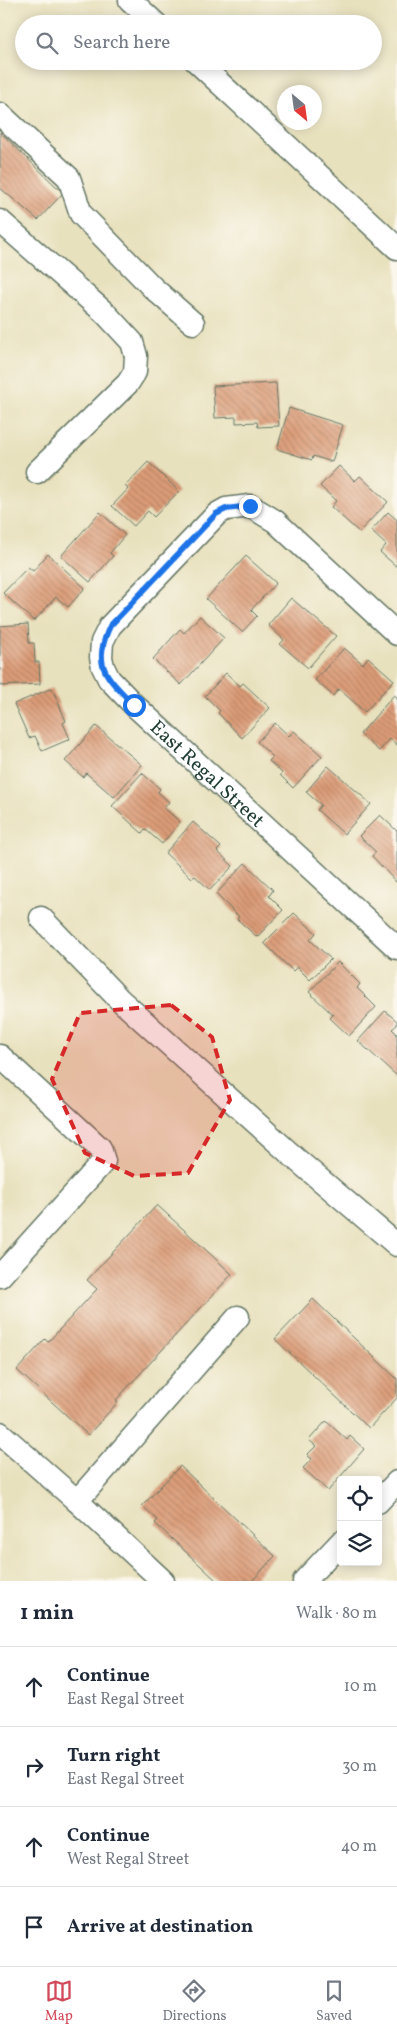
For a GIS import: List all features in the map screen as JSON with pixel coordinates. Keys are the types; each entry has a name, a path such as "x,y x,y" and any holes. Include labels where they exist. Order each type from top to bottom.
{"street":[{"path":"130,0 146,15"},
{"path":"206,70 397,248"},
{"path":"0,114 69,178 80,214 153,288 193,323"},
{"path":"0,220 105,313 132,342 136,356 135,372 128,383 37,472"},
{"name":"East Regal Street","path":"397,634 275,521 250,506 226,509 216,514 110,626 102,642 101,657 109,679 397,948"},
{"path":"41,918 119,999 296,1159 397,1245"},
{"path":"0,1056 100,1148 104,1161 0,1276"},
{"path":"77,1500 238,1316"},
{"path":"0,1433 77,1500 163,1581"},
{"path":"382,1498 397,1482"},
{"path":"304,1581 337,1546"}],"highlighted area":[{"path":"171,1005 212,1037 230,1100 188,1173 134,1176 85,1153 52,1079 80,1013"}],"building":[{"path":"0,132 63,193 38,220 0,188"},
{"path":"276,383 279,426 258,427 257,422 236,423 236,417 215,418 213,386"},
{"path":"289,408 343,425 332,462 313,456 312,460 277,449"},
{"path":"148,462 179,491 154,517 148,511 134,526 112,506 128,489 125,486"},
{"path":"339,466 355,481 360,476 388,502 359,532 331,507 336,501 320,486"},
{"path":"100,512 125,535 110,553 113,556 90,582 61,556"},
{"path":"388,512 397,520 397,567 380,552 386,545 371,531"},
{"path":"48,554 85,588 68,607 56,597 34,621 3,593 28,567 33,571"},
{"path":"246,556 276,583 251,610 257,616 242,632 206,599"},
{"path":"291,598 336,636 308,668 280,644 284,640 268,625"},
{"path":"200,616 224,638 181,685 153,659 180,629 184,633"},
{"path":"28,624 29,643 34,643 35,662 39,662 40,684 0,686 0,626"},
{"path":"344,648 363,664 368,657 394,680 365,712 339,689 333,696 315,680"},
{"path":"226,673 240,686 243,683 270,708 242,738 205,696"},
{"path":"52,688 66,721 63,723 70,739 42,751 35,736 29,738 14,704"},
{"path":"394,695 397,697 397,745 390,739 379,751 360,734"},
{"path":"275,723 289,736 294,731 322,756 293,788 280,775 282,773 269,761 273,757 257,742"},
{"path":"96,726 142,765 114,797 86,773 83,777 65,761"},
{"path":"328,766 371,804 344,834 317,810 321,805 306,792"},
{"path":"142,773 160,789 158,792 169,802 164,808 180,822 162,844 145,829 142,833 112,806"},
{"path":"380,815 397,831 397,883 372,856 376,852 359,836"},
{"path":"193,822 221,847 217,851 233,866 210,890 195,876 192,878 165,853"},
{"path":"245,863 273,890 269,896 283,910 257,937 237,919 239,917 216,894"},
{"path":"294,913 316,933 310,940 331,959 310,980 297,967 293,971 264,943"},
{"path":"338,962 360,984 357,988 376,1007 349,1036 330,1018 333,1015 309,992"},
{"path":"385,1011 397,1021 397,1025 392,1029 397,1034 397,1076 358,1041"},
{"path":"157,1205 232,1274 116,1400 118,1402 88,1435 17,1370 45,1339 48,1342 97,1289 87,1280"},
{"path":"313,1299 397,1379 397,1398 369,1428 275,1339"},
{"path":"326,1421 347,1440 350,1436 364,1449 341,1476 337,1476 337,1480 328,1491 303,1468 312,1459 307,1455 316,1446 309,1440"},
{"path":"180,1466 275,1556 252,1581 217,1581 155,1523 158,1520 142,1506"}],"route":[{"path":"134,705 109,679 103,667 101,657 102,642 110,626 216,514 226,509 250,506"}]}
